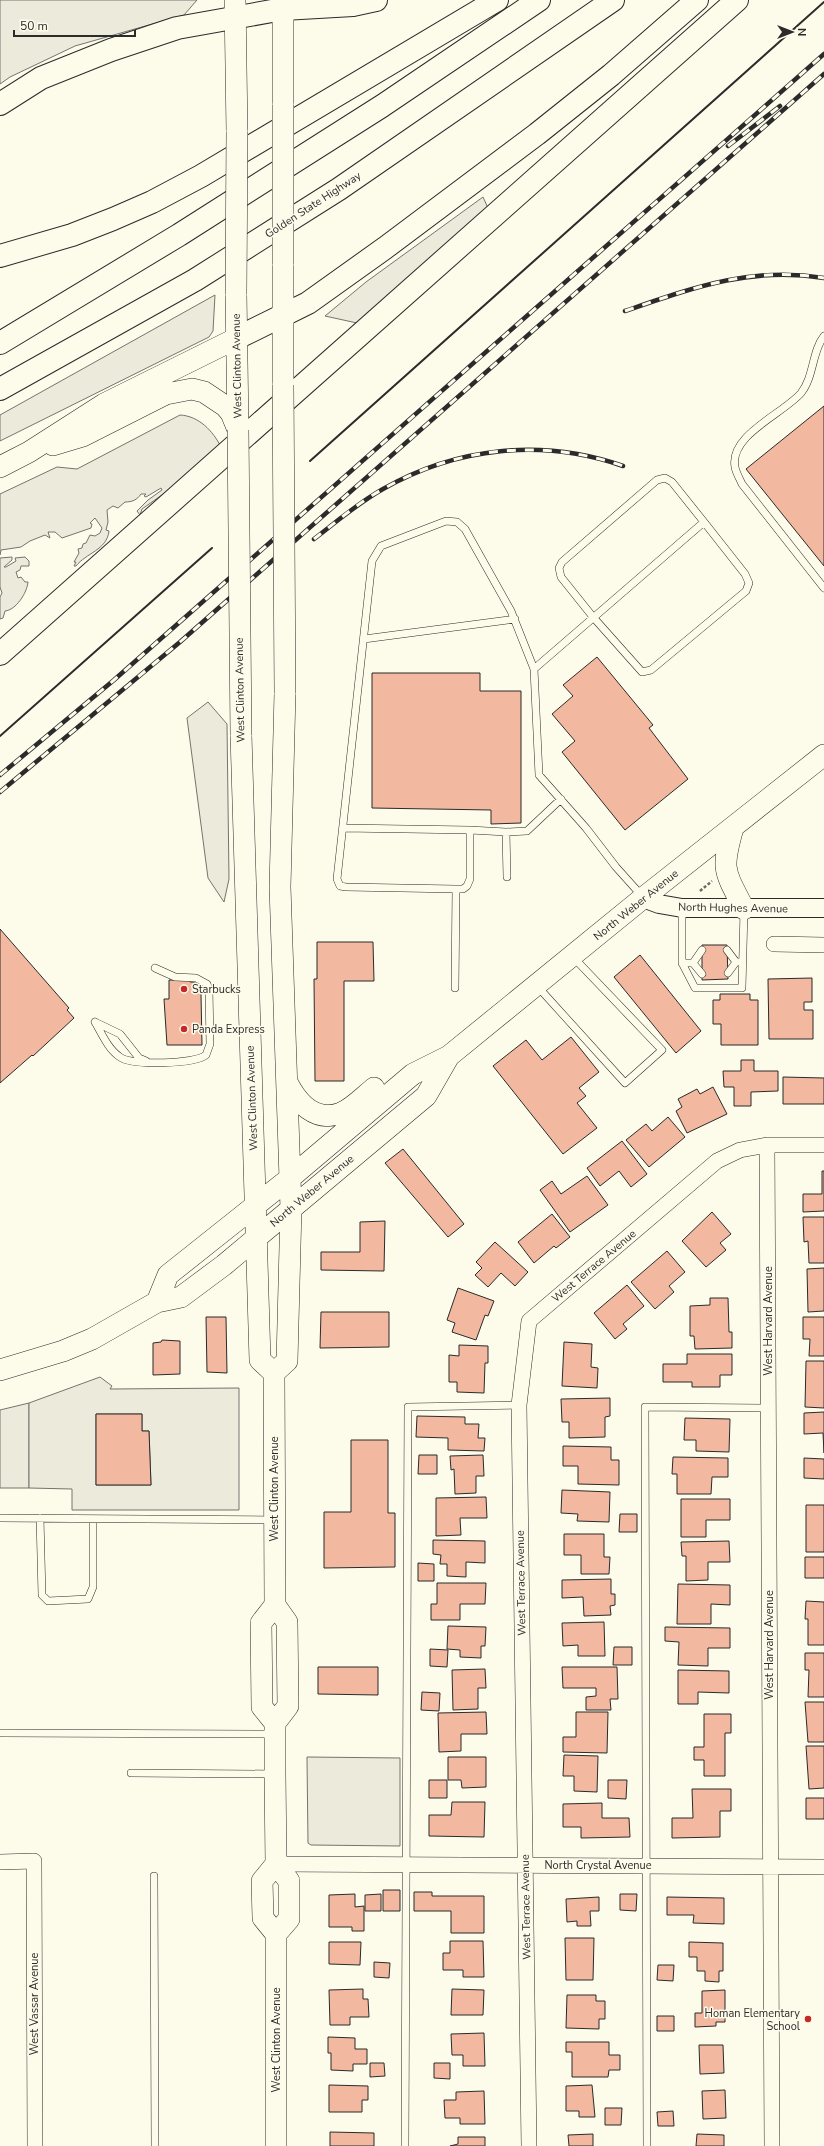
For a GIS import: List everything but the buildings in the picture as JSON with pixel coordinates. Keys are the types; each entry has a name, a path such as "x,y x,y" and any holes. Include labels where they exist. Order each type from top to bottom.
{"highway":[{"path":"0,104 41,78 111,50 235,8 283,4 353,5 376,0"},
{"path":"0,256 72,235 152,202 207,172 497,0"},
{"path":"0,343 179,235 388,102 539,0"},
{"name":"Golden State Highway","path":"0,389 195,280 339,189 612,0"},
{"path":"237,338 308,303 461,192 611,75 697,0"},
{"path":"0,654 737,0"}],"main road":[{"path":"274,1373 287,1361 291,1208 280,887 285,693 282,316 283,4"},
{"name":"West Clinton Avenue","path":"235,8 237,132 236,294 241,735 256,1237 260,1360 274,1373 275,1605 287,1622 288,1706 274,1728"},
{"path":"0,467 29,452 104,404 237,338"},
{"path":"29,452 83,436 154,399 166,394 185,390 204,392 216,399 231,413 238,430"},
{"name":"North Weber Avenue","path":"157,1302 168,1275 290,1178 394,1089 413,1074 449,1056 643,898 824,755"},
{"path":"733,828 724,863 726,874 744,909"},
{"name":"North Weber Avenue","path":"0,1370 38,1360 92,1339 157,1302 181,1297 224,1264 426,1096 449,1056"},
{"path":"286,1081 299,1102 317,1114 330,1115 340,1113 375,1087 394,1089"},
{"path":"274,1728 276,1864"},
{"name":"West Clinton Avenue","path":"276,1864 262,1881 263,1918 276,1934 276,2146"}],"street":[{"name":"North Hughes Avenue","path":"643,898 659,904 682,908 824,908"},
{"path":"774,944 824,945"},
{"name":"West Terrace Avenue","path":"529,2146 519,1405 528,1321 717,1161 740,1150 767,1145 824,1145"},
{"name":"West Harvard Avenue","path":"767,1145 772,2146"},
{"name":"West Vassar Avenue","path":"0,1862 34,1861 35,2146"},
{"name":"North Crystal Avenue","path":"276,1864 824,1866"}],"lane":[{"path":"824,336 802,392 746,436 736,451 735,467 742,484 824,588"},
{"path":"665,478 672,482 704,522 745,574 749,583 746,591 648,672 642,672 593,617 561,577 559,568 562,562 657,480 665,478"},
{"path":"470,830 470,879 467,886 463,889 340,886 337,879 372,562 376,552 381,546 446,522 457,522 465,529 515,619 534,669 539,775 561,799 643,898"},
{"path":"534,669 704,522"},
{"path":"364,639 515,619"},
{"path":"343,828 506,832 527,831 561,799"},
{"path":"506,832 507,877"},
{"path":"455,988 456,889"},
{"path":"682,908 682,963 695,988 742,988 739,962 744,909"},
{"path":"693,963 702,950"},
{"path":"727,950 739,962"},
{"path":"537,985 625,1083 662,1050 572,956"},
{"path":"682,963 702,962"},
{"path":"728,962 739,962"},
{"path":"728,973 739,962"},
{"path":"693,963 702,974"},
{"path":"149,1062 140,1058 120,1034 95,1022 109,1046 119,1057 130,1062 149,1062 202,1058 206,1055 210,1044 209,989 207,984 196,978 175,977 155,968"},
{"path":"405,2146 408,1407 519,1405"},
{"path":"647,2146 645,1407 769,1408"},
{"path":"0,1518 274,1520"},
{"path":"40,1518 42,1595 48,1601 88,1599 93,1587 93,1519"},
{"path":"0,1733 274,1728"},
{"path":"131,1773 275,1774"},
{"path":"154,1876 155,2146"}],"path":[{"path":"699,892 717,877"},
{"path":"706,878 710,883"}],"shaded area":[{"path":"0,0 197,0 184,15 75,46 10,77 0,84"},
{"path":"483,197 488,208 357,323 325,316 366,282"},
{"path":"215,295 213,331 209,337 0,441 0,415"},
{"path":"180,415 193,418 205,425 214,435 221,447 169,490 142,509 140,515 137,511 148,500 162,490 161,488 146,497 144,496 146,494 141,494 136,499 125,502 118,508 113,506 107,510 108,522 106,530 109,531 104,543 76,566 74,566 76,562 74,562 79,553 78,549 82,548 83,544 86,543 90,535 95,536 100,533 102,528 95,518 90,523 92,524 91,528 62,538 55,532 48,532 50,538 45,535 30,541 21,547 1,550 0,555 0,494 57,467 77,469"},
{"path":"12,557 12,560 4,567 16,561 15,558 25,557 29,561 29,566 21,566 20,570 16,572 18,578 21,577 25,582 28,582 26,591 17,604 13,608 5,611 3,618 0,619 0,597 2,593 0,587 0,558"},
{"path":"208,702 227,724 229,879 224,902 208,878 187,718"},
{"path":"100,1377 112,1386 110,1389 239,1388 239,1510 72,1510 72,1489 29,1488 29,1403","holes":["96,1414 142,1414 142,1431 149,1431 151,1485 96,1485"]},
{"path":"29,1403 29,1488 0,1488 0,1410"},
{"path":"307,1757 400,1758 400,1846 311,1845 308,1843"}],"railway":[{"path":"0,775 114,680 824,54"},
{"path":"0,792 180,642 824,74"},
{"path":"728,146 780,106"},
{"path":"625,311 674,294 722,281 772,275 797,275 824,278"},
{"path":"314,539 356,506 383,489 411,475 440,464 470,456 500,451 531,450 562,452 592,457 623,466"}],"wall":[{"path":"310,461 824,2"},
{"path":"0,736 212,548"}],"place":[{"name":"Starbucks","path":"184,989"},
{"name":"Panda Express","path":"184,1029"},
{"name":"Homan Elementary School","path":"808,2019"}]}
